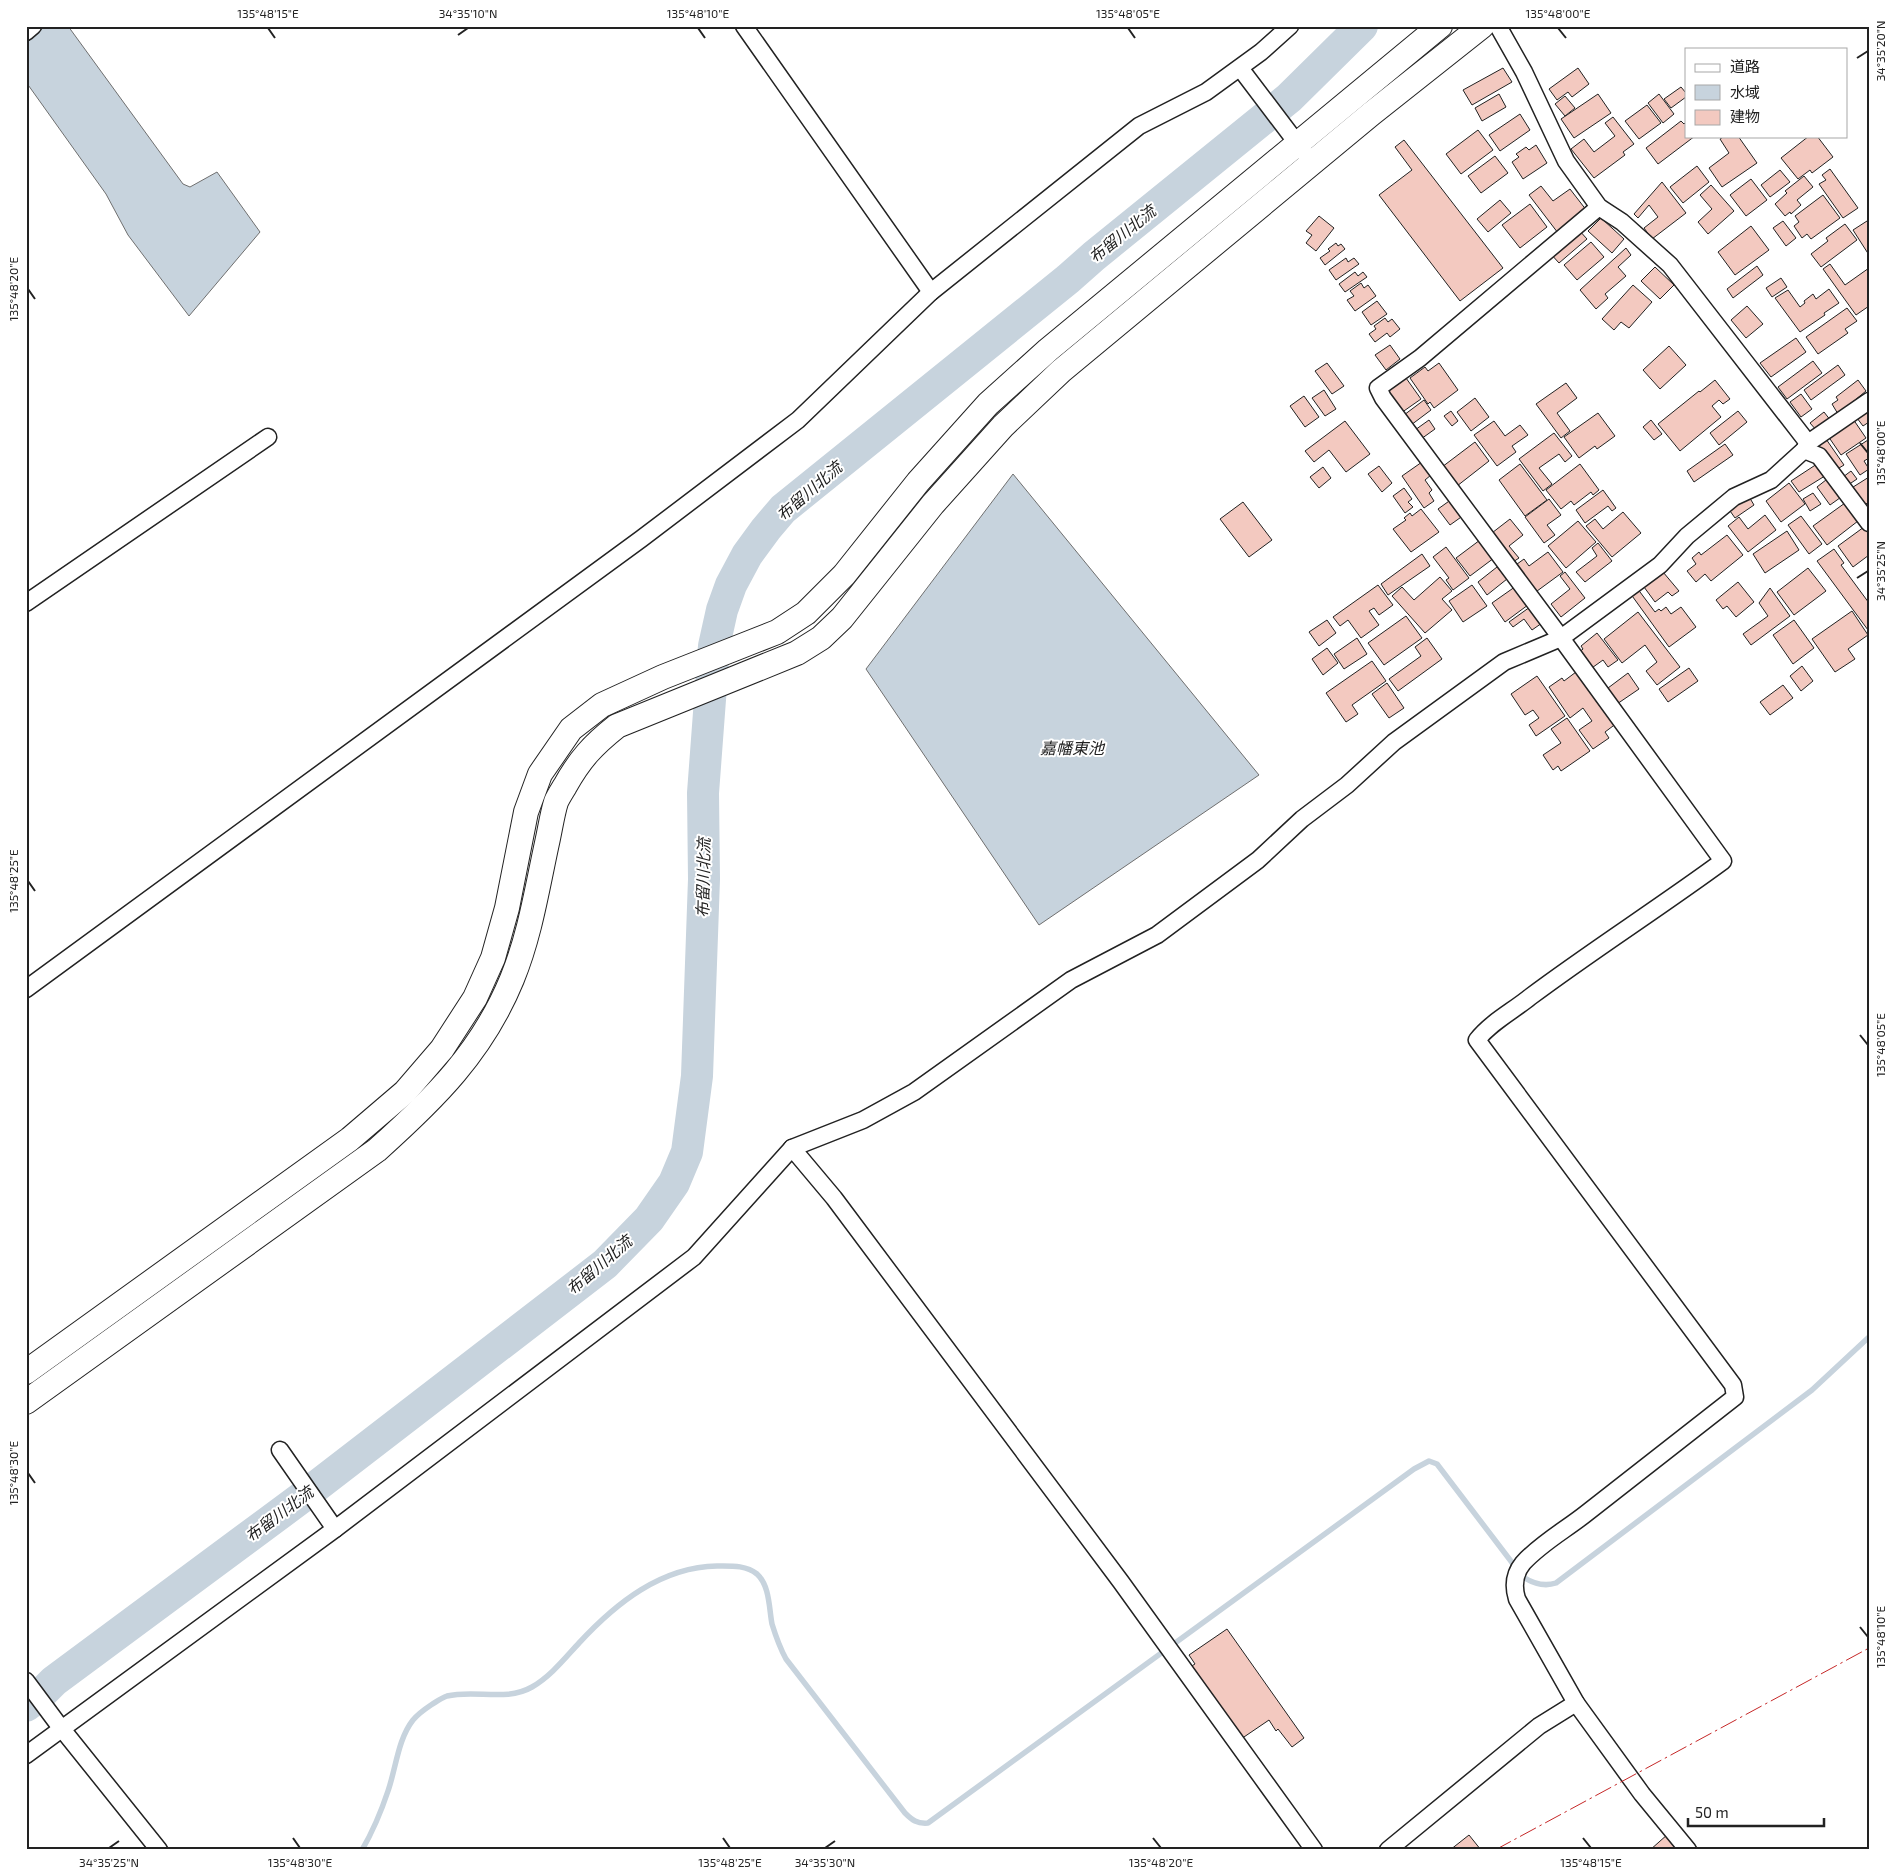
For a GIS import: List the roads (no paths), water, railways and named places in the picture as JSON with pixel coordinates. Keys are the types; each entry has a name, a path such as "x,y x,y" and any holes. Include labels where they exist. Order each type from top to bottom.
{"street":[{"path":"26,32 33,26"},
{"path":"744,26 931,292"},
{"path":"26,989 642,540 798,420 931,292 1139,126 1206,92 1242,71 1290,26"},
{"path":"26,1372 350,1139 405,1092 442,1049 475,998 493,958 507,908 526,812 540,774 571,729 602,705 663,677 776,632 806,613 844,575 918,482 988,404 1293,138 1440,26"},
{"path":"26,1402 377,1150 420,1111 453,1077 477,1044 494,1016 512,979 527,938 556,801 576,766 596,743 617,726 797,653 821,638 861,596 940,497 1003,426 1061,371 1312,163 1482,26"},
{"path":"1498,26 1524,72 1566,161 1599,207 1622,222 1670,265 1806,446 1819,456 1869,523"},
{"path":"1242,71 1312,163"},
{"path":"1599,207 1420,358 1378,388 1383,398 1723,861 1560,974 1497,1021 1478,1040 1732,1385 1735,1397 1542,1546 1522,1564 1516,1574 1514,1589 1516,1598 1576,1703 1642,1794 1688,1850"},
{"path":"26,1755 59,1726 331,1523 694,1257 792,1148 863,1120 914,1092 1071,980 1157,935 1258,860 1302,819 1347,785 1394,742 1504,662 1561,638 1660,565 1686,536 1734,497 1771,480 1806,446 1869,401"},
{"path":"26,604 268,437"},
{"path":"792,1148 834,1198 1097,1550 1314,1850"},
{"path":"280,1450 331,1523"},
{"path":"26,1681 59,1726 159,1850"},
{"path":"1388,1850 1539,1726 1576,1703"}],"water":[{"path":"45,26 68,26 183,184 190,187 217,172 260,232 189,316 128,235 106,194 26,82 26,43"},
{"name":"嘉幡東池","path":"1013,474 1259,775 1039,925 866,669"}],"waterway":[{"name":"布留川北流","path":"26,1706 54,1681 305,1495 605,1264 649,1219 674,1183 687,1152 697,1076 704,879 703,793 714,646 722,610 731,585 747,555 783,509 1289,98 1362,26"},
{"path":"362,1850 383,1806 404,1736 413,1720 419,1714 447,1696 458,1694 512,1694 532,1687 552,1672 593,1628 624,1601 658,1580 677,1573 697,1568 728,1566 743,1568 757,1574 767,1591 772,1624 786,1659 905,1813 915,1821 928,1823 1414,1469 1429,1461 1437,1464 1523,1577 1539,1584 1556,1583 1812,1390 1869,1337"}]}
